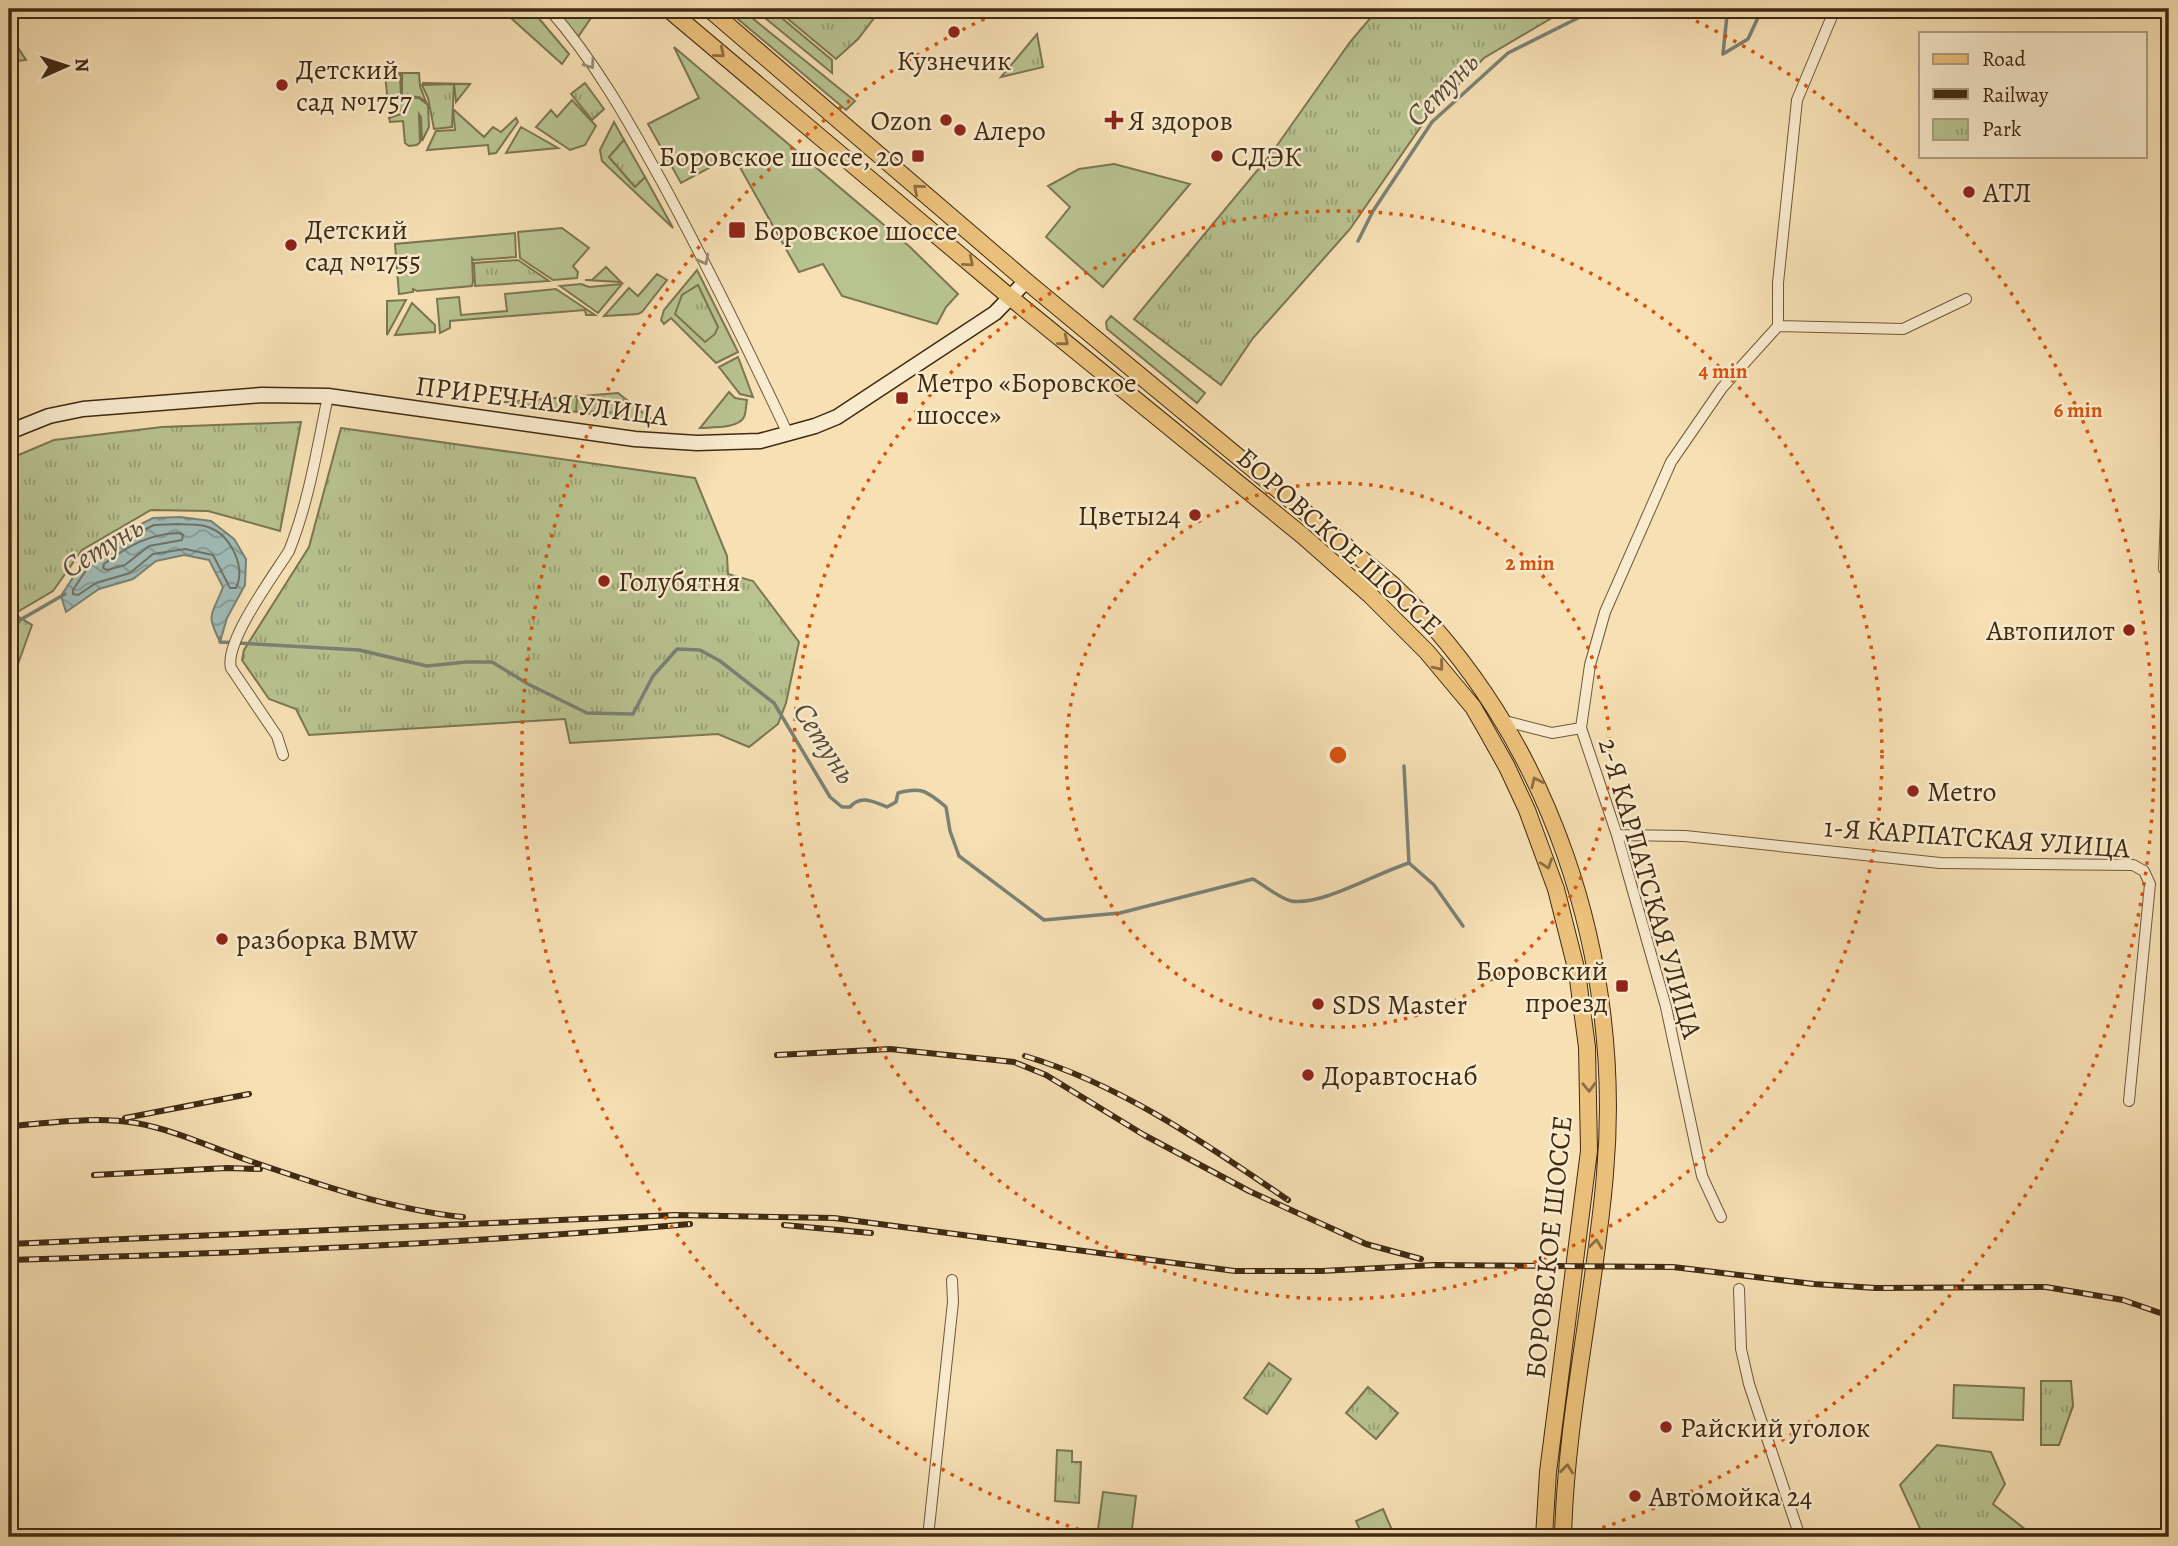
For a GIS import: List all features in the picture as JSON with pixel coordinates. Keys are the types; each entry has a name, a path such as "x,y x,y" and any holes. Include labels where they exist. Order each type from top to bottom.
{"main road":[{"name":"БОРОВСКОЕ ШОССЕ","path":"668,9 1011,298 1303,536 1397,620 1473,707 1507,767 1545,857 1564,915 1577,972 1587,1047 1589,1151 1548,1472 1544,1537"},
{"name":"БОРОВСКОЕ ШОССЕ","path":"709,9 1026,281 1393,585 1460,659 1501,720 1535,779 1580,897 1600,994 1606,1060 1608,1122 1605,1177 1573,1417 1563,1537"}],"street":[{"path":"549,9 602,81 636,134 713,277 788,435"},
{"path":"1835,9 1797,100 1778,283 1779,326 1903,328 1966,299"},
{"name":"ПРИРЕЧНАЯ УЛИЦА","path":"9,432 49,416 83,409 249,396 328,396 635,439 697,443 760,441 788,435 837,417 995,313 1026,281"},
{"name":"2-Я КАРПАТСКАЯ УЛИЦА","path":"1721,1217 1702,1176 1666,1006 1617,835 1581,728 1590,665 1605,612 1671,462 1722,388 1779,326"},
{"path":"283,755 277,736 238,680 229,662 236,636 289,551 294,538 311,485 328,396"},
{"path":"2164,569 2169,432"},
{"path":"1501,720 1552,733 1581,728"},
{"name":"1-Я КАРПАТСКАЯ УЛИЦА","path":"1617,835 1685,836 1940,863 2133,864 2144,871 2150,884 2129,1101"},
{"path":"928,1537 953,1302 952,1280"},
{"path":"1740,1289 1741,1349 1749,1384 1800,1537"}],"green space":[{"path":"501,9 531,9 569,54 562,64"},
{"path":"555,9 597,9 578,37"},
{"path":"726,9 741,9 855,101 846,110"},
{"path":"754,9 771,9 832,60 832,73"},
{"path":"776,9 881,9 858,39 836,59"},
{"path":"1378,9 1567,9 1484,58 1429,115 1350,229 1253,338 1221,385 1134,319 1271,154 1350,42"},
{"path":"9,34 26,60 9,62"},
{"path":"1037,34 1043,67 1001,77"},
{"path":"674,47 910,247 958,294 946,307 937,324 842,296 823,264 799,272 733,155 681,183 648,124 699,98"},
{"path":"400,73 401,97 419,98 428,105 429,127 422,141 419,114 420,142 417,145 409,146 405,143 403,121 390,122 389,118 401,114 400,106 388,104 385,74"},
{"path":"402,73 419,73 426,102 419,97 402,96"},
{"path":"422,83 470,84 456,102 454,84"},
{"path":"585,83 604,109 592,120 571,94"},
{"path":"454,84 452,127 434,129 428,98 422,85"},
{"path":"572,100 596,126 585,145 570,150 536,127 551,110 557,117"},
{"path":"453,109 484,137 493,127 501,132 516,118 518,122 496,153 489,154 488,145 427,150 436,131 455,130"},
{"path":"614,122 624,140 609,157 635,187 645,177 673,228 602,161 600,150"},
{"path":"521,127 558,148 506,153"},
{"path":"624,140 645,177 635,187 609,157"},
{"path":"1114,164 1190,184 1103,287 1046,237 1070,207 1048,186 1079,169"},
{"path":"562,228 589,248 573,266 578,272 577,278 553,280 520,258 518,232"},
{"path":"515,233 516,257 472,258 472,286 417,291 413,289 413,292 399,294 395,244"},
{"path":"518,260 549,281 475,286 474,263"},
{"path":"606,267 621,282 585,280 592,280"},
{"path":"697,270 738,352 716,363 671,318 664,324 661,320 664,310"},
{"path":"657,274 667,280 642,312 604,316 629,288 638,296"},
{"path":"581,284 589,287 622,284 598,313 560,286"},
{"path":"698,285 718,327 715,334 705,342 675,314 682,295"},
{"path":"556,289 595,315 586,315 585,310 450,321 450,328 440,333 437,299 459,297 461,315 507,311 505,294"},
{"path":"406,300 387,335 387,301"},
{"path":"412,303 435,325 435,332 395,335"},
{"path":"1111,316 1205,393 1197,403 1107,329 1106,322"},
{"path":"738,357 753,397 740,394 719,367"},
{"path":"729,392 735,398 747,400 741,421 736,424 700,428"},
{"path":"618,393 656,423 504,402"},
{"path":"577,399 626,402 624,413 576,411"},
{"path":"301,422 280,531 208,511 151,510 82,550 53,591 14,614 32,625 9,689 9,459 54,440 162,427"},
{"path":"341,428 695,478 727,556 728,574 753,581 799,642 786,703 778,724 749,747 718,734 570,743 565,719 309,735 296,709 269,699 242,660 244,650 309,547"},
{"path":"1269,1363 1291,1379 1267,1414 1244,1398"},
{"path":"2041,1381 2071,1381 2073,1406 2059,1445 2041,1445"},
{"path":"1954,1385 2024,1388 2023,1420 1953,1418"},
{"path":"1368,1387 1398,1413 1376,1439 1346,1413"},
{"path":"1937,1445 1991,1452 2005,1484 1993,1504 2035,1537 1924,1537 1900,1485"},
{"path":"1057,1450 1072,1451 1072,1462 1081,1462 1079,1503 1055,1501"},
{"path":"1103,1492 1136,1496 1131,1537 1097,1537"},
{"path":"1383,1509 1395,1537 1363,1537 1356,1521"}],"water":[{"path":"180,517 211,521 234,539 246,559 245,585 227,618 220,642 211,619 223,587 209,560 184,555 156,561 133,579 99,589 66,612 61,596 85,559 113,538 153,518"}],"waterway":[{"name":"Сетунь","path":"1358,241 1373,211 1432,122 1508,53 1596,9"},
{"name":"Сетунь","path":"1721,9 1727,15 1723,54 1748,39 1762,9"},
{"name":"Сетунь","path":"9,636 20,620 65,594"},
{"name":"Сетунь","path":"220,638 220,642 359,650 427,666 492,662 528,684 587,713 633,714 653,676 677,649 700,650 720,661 774,703 830,797 842,807 850,807 863,800 887,807 896,802 898,793 919,790 929,794 946,807 950,831 959,856 1044,920 1120,913 1253,879 1291,901 1318,899 1409,863 1404,766"},
{"path":"1409,863 1434,885 1463,926"}],"railway":[{"path":"777,1055 890,1049 1014,1062 1046,1075 1144,1135 1249,1191 1366,1244 1421,1259"},
{"path":"1025,1056 1095,1083 1162,1118 1288,1200"},
{"path":"125,1118 249,1094"},
{"path":"9,1126 89,1120 136,1123 179,1134 247,1160 354,1194 408,1208 463,1217"},
{"path":"94,1175 227,1168 260,1169"},
{"path":"9,1244 675,1215 834,1218 1235,1271 1322,1271 1434,1265 1673,1267 1814,1284 1876,1288 2046,1287 2123,1300 2169,1316"},
{"path":"9,1260 349,1247 690,1224"},
{"path":"784,1225 871,1233"}],"place":[{"name":"Кузнечик","path":"954,32"},
{"name":"Детский сад №1757","path":"282,85"},
{"name":"Ozon","path":"946,120"},
{"name":"Я здоров","path":"1114,120"},
{"name":"Алеро","path":"960,130"},
{"name":"Боровское шоссе, 20","path":"918,156"},
{"name":"СДЭК","path":"1217,156"},
{"name":"АТЛ","path":"1969,192"},
{"name":"Боровское шоссе","path":"737,230"},
{"name":"Детский сад №1755","path":"291,245"},
{"name":"Метро «Боровское шоссе»","path":"902,398"},
{"name":"Цветы24","path":"1195,515"},
{"name":"Голубятня","path":"604,581"},
{"name":"Автопилот","path":"2129,630"},
{"name":"Metro","path":"1913,791"},
{"name":"разборка BMW","path":"222,939"},
{"name":"Боровский проезд","path":"1622,986"},
{"name":"SDS Master","path":"1318,1004"},
{"name":"Доравтоснаб","path":"1308,1075"},
{"name":"Райский уголок","path":"1666,1427"},
{"name":"Автомойка 24","path":"1635,1496"}]}
